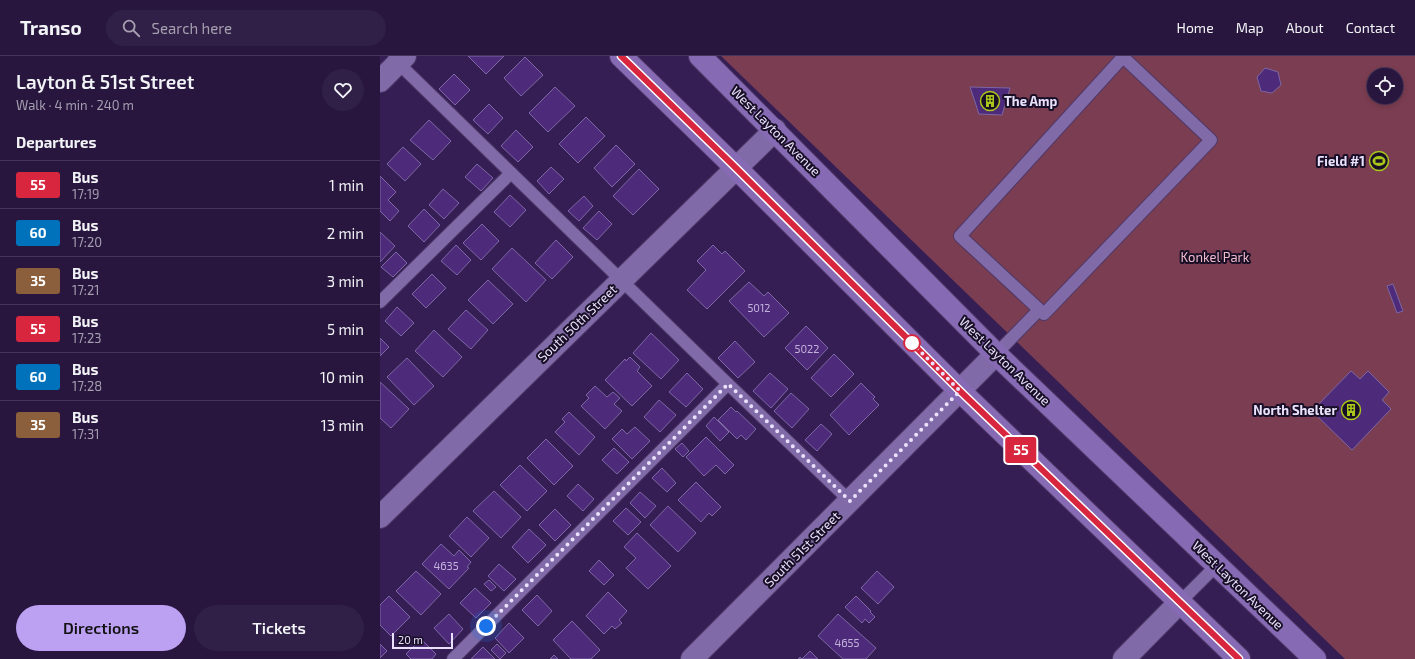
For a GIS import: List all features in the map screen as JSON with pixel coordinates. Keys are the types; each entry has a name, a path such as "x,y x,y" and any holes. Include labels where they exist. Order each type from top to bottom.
{"main road":[{"path":"620,56 736,168 960,391 1239,659"},
{"name":"West Layton Avenue","path":"700,56 996,354 1315,659"}],"street":[{"path":"380,81 398,58"},
{"name":"South 50th Street","path":"380,517 775,130"},
{"name":"South 51st Street","path":"692,659 996,354"},
{"path":"1124,659 1180,602"}],"lane":[{"path":"1123,57 1211,140 1044,314 960,236 1123,57"},
{"path":"398,58 510,173 850,501"},
{"path":"380,302 510,173"},
{"path":"996,354 1039,310"},
{"path":"452,659 728,384"},
{"path":"1180,602 1217,566"}],"green space":[{"name":"Konkel Park","path":"721,56 1415,56 1415,659 1345,659"}],"building":[{"path":"468,56 504,56 486,74"},
{"path":"525,57 543,75 521,96 504,78"},
{"path":"1265,68 1278,72 1281,85 1272,93 1261,91 1257,77"},
{"path":"454,74 470,90 455,105 439,89"},
{"path":"555,87 575,106 548,132 529,113"},
{"name":"The Amp","path":"970,87 1010,88 1002,115 979,114"},
{"path":"489,104 503,118 488,134 473,120"},
{"path":"586,117 605,136 578,163 559,144"},
{"path":"429,120 451,141 433,160 410,140"},
{"path":"516,130 533,147 518,162 501,146"},
{"path":"616,145 635,164 612,187 594,168"},
{"path":"403,147 421,164 405,181 387,164"},
{"path":"477,164 493,178 481,191 465,177"},
{"path":"551,167 564,179 549,194 537,181"},
{"path":"639,169 659,189 633,215 613,196"},
{"path":"380,176 396,192 388,200 399,211 390,221 380,211"},
{"path":"443,189 459,203 444,219 429,205"},
{"path":"510,195 526,210 510,227 494,212"},
{"path":"584,196 593,206 579,221 568,211"},
{"path":"424,209 440,225 424,242 408,226"},
{"path":"599,211 612,224 597,240 583,228"},
{"path":"482,224 499,241 481,260 463,243"},
{"path":"380,232 395,246 380,262"},
{"path":"556,240 573,257 552,279 535,263"},
{"path":"456,245 471,260 457,275 441,261"},
{"path":"713,245 722,254 725,251 745,271 707,309 687,290 706,270 697,261"},
{"path":"512,248 546,280 526,302 492,269"},
{"path":"396,252 407,263 393,277 381,267"},
{"path":"432,274 446,288 426,308 412,294"},
{"path":"488,280 513,304 493,324 468,300"},
{"path":"749,282 764,296 768,292 789,313 764,337 729,301"},
{"path":"1393,284 1403,311 1397,313 1387,286"},
{"path":"397,307 414,323 401,336 385,321"},
{"path":"466,310 488,330 471,349 448,329"},
{"path":"806,326 828,348 807,370 785,348"},
{"path":"434,330 462,357 443,377 415,351"},
{"path":"651,333 679,360 661,379 633,353"},
{"path":"380,338 389,347 380,356"},
{"path":"735,341 755,362 738,378 718,358"},
{"path":"834,354 854,374 831,397 811,378"},
{"path":"630,357 640,367 637,371 652,386 632,406 605,380 625,359 626,361"},
{"path":"407,358 434,386 414,405 387,377"},
{"name":"North Shelter","path":"1351,371 1360,379 1368,371 1389,392 1382,400 1391,409 1352,450 1312,411"},
{"path":"687,373 703,389 686,407 669,392"},
{"path":"770,373 788,389 771,408 753,391"},
{"path":"380,382 409,409 391,428 380,418"},
{"path":"861,383 875,397 873,399 879,405 849,435 830,415"},
{"path":"595,386 607,397 613,392 620,398 614,404 622,411 605,429 581,406 589,398 586,395"},
{"path":"791,393 809,409 792,428 774,411"},
{"path":"659,400 676,415 660,432 644,417"},
{"path":"731,407 756,429 746,440 741,435 737,439 718,420"},
{"path":"569,412 595,437 579,455 555,432 565,422 562,419"},
{"path":"714,417 729,432 720,441 706,426"},
{"path":"821,424 832,434 817,451 805,440"},
{"path":"635,427 650,441 632,459 612,439 622,429 627,434"},
{"path":"706,437 734,465 725,474 716,465 704,476 686,457"},
{"path":"546,439 573,466 554,485 527,458"},
{"path":"682,443 689,451 683,457 675,449"},
{"path":"614,448 629,462 617,474 602,460"},
{"path":"520,465 547,491 527,511 500,485"},
{"path":"662,468 676,483 667,492 652,478"},
{"path":"696,482 721,507 712,516 709,513 701,522 678,500"},
{"path":"578,484 594,499 583,511 567,496"},
{"path":"494,491 521,517 501,538 473,511"},
{"path":"640,492 656,506 645,518 630,503"},
{"path":"668,506 696,533 678,552 650,525"},
{"path":"626,508 641,522 628,535 613,521"},
{"path":"555,509 571,525 555,541 539,525"},
{"path":"467,517 489,538 471,557 449,536"},
{"path":"529,529 546,545 528,563 512,547"},
{"path":"637,533 671,566 648,589 626,568 636,558 624,547"},
{"path":"441,544 454,556 459,550 471,562 467,567 469,568 449,589 422,564"},
{"path":"599,560 614,575 604,585 589,571"},
{"path":"499,564 516,579 504,591 488,576"},
{"path":"416,571 441,594 421,615 396,591"},
{"path":"877,571 894,587 878,604 861,588"},
{"path":"489,580 496,587 491,591 484,584"},
{"path":"475,588 491,603 476,618 460,603"},
{"path":"608,592 627,611 619,620 622,623 615,629 612,626 604,634 586,616"},
{"path":"537,595 552,611 538,626 522,610"},
{"path":"389,596 410,617 391,636 380,625 380,605"},
{"path":"856,596 875,617 869,623 865,619 862,623 845,607"},
{"path":"449,614 463,629 449,644 434,628"},
{"path":"838,614 876,648 866,659 843,659 818,636"},
{"path":"572,621 600,650 591,659 571,659 553,640"},
{"path":"509,623 524,638 509,653 495,638"},
{"path":"421,639 436,654 432,659 411,659 406,654"},
{"path":"380,644 387,651 380,658"},
{"path":"497,644 506,653 500,659 491,650"},
{"path":"483,647 495,659 471,659"},
{"path":"810,651 818,659 802,659"},
{"path":"554,655 558,659 550,659"}],"bus line":[{"name":"55","path":"621,56 960,391 1239,659"}],"place":[{"name":"The Amp","path":"990,101"},
{"name":"Field #1","path":"1379,161"},
{"name":"North Shelter","path":"1351,410"}],"route":[{"path":"486,626 728,384 850,501 960,391 910,341 912,343"}]}
